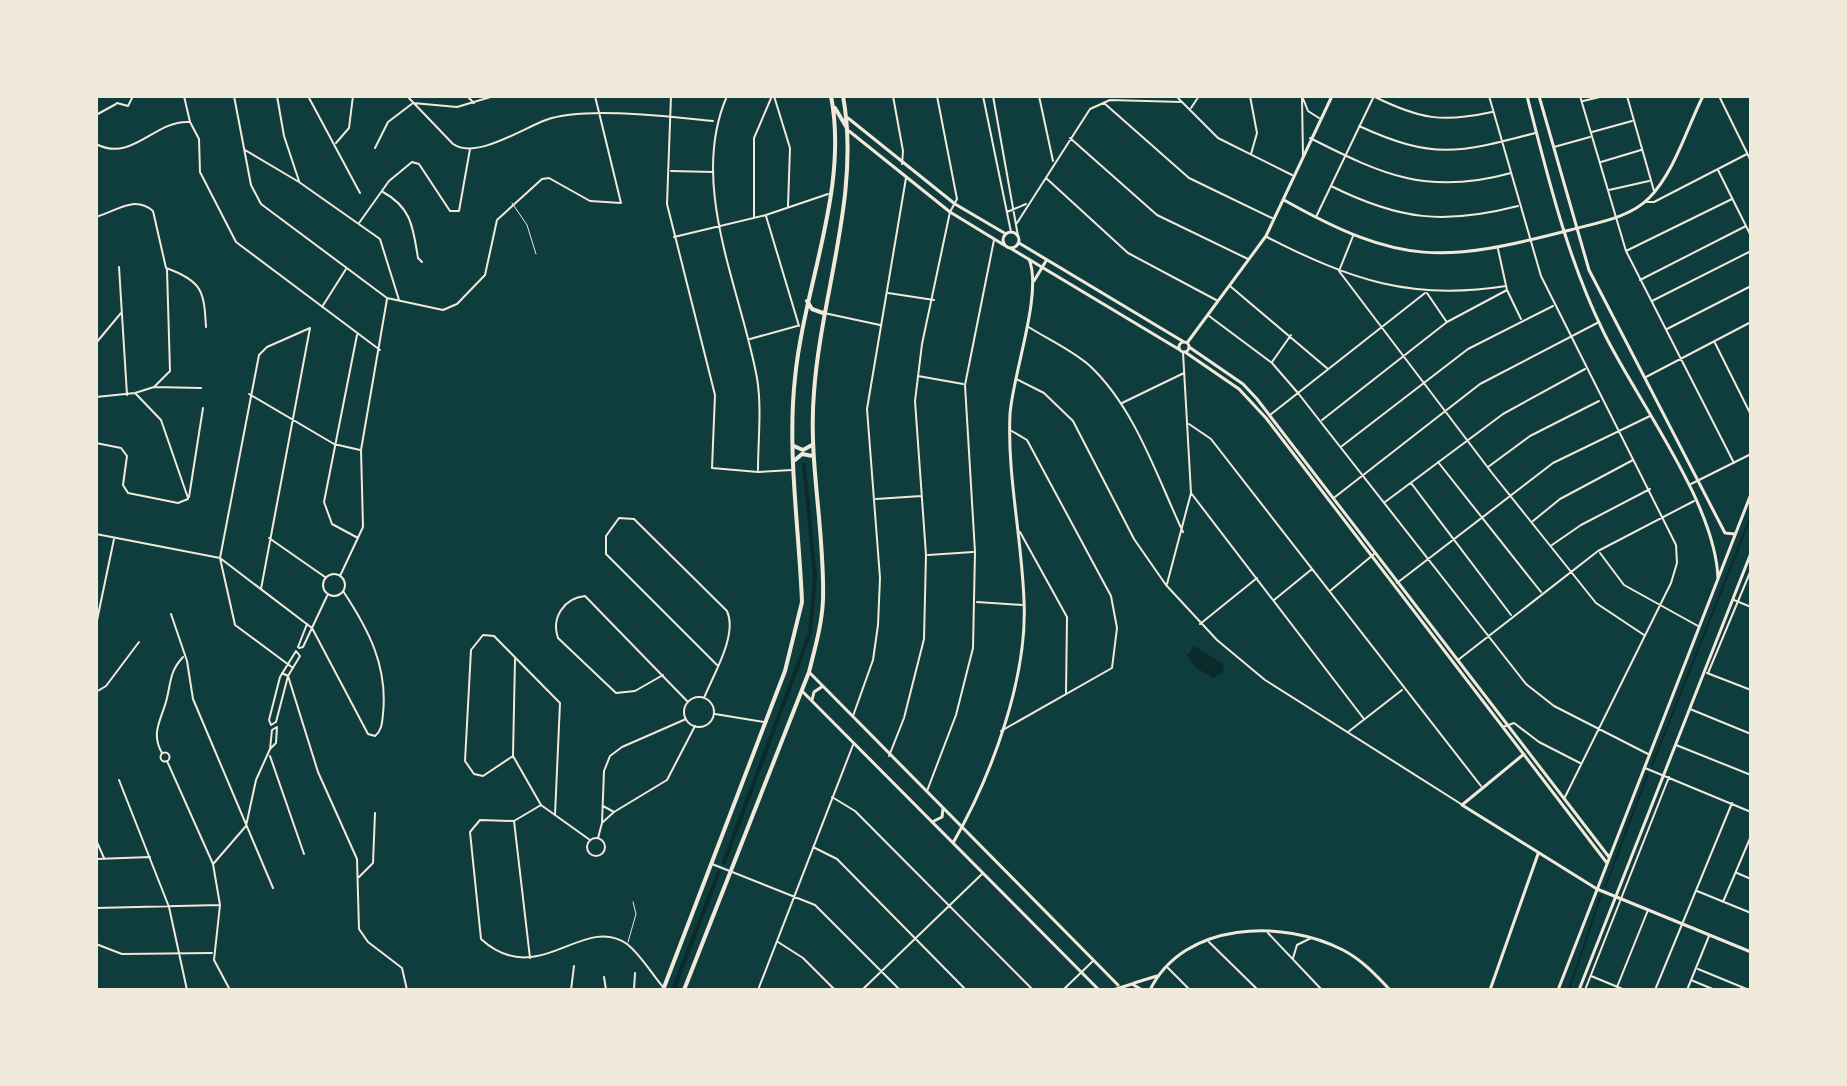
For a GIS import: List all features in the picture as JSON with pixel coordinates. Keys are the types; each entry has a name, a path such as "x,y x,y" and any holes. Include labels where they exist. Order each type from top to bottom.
{"main road":[{"path":"684,990 809,672 823,603 812,445 814,390 823,313 848,171 849,131 843,96"},
{"path":"832,97 837,115 849,131"},
{"path":"664,989 791,654 802,602 794,446 795,378 801,326 829,194 835,146 832,97"},
{"path":"807,301 812,309 823,313"},
{"path":"794,446 803,450 812,445"},
{"path":"795,460 802,454 813,456"}],"street":[{"path":"96,115 117,103 128,106 133,96"},
{"path":"184,96 190,122 199,139 203,182 236,242 380,350"},
{"path":"234,96 251,185 261,204 387,298 436,311 449,308 466,297 485,275 493,227 512,203 542,179 549,178 590,201 621,203 595,96"},
{"path":"277,96 284,136 299,182"},
{"path":"308,96 360,193"},
{"path":"335,144 349,128 353,96"},
{"path":"407,96 457,147 470,148 497,142 559,116 671,117 716,121"},
{"path":"467,96 475,104"},
{"path":"375,148 388,122 413,103 457,107 494,96"},
{"path":"671,96 667,204 715,395 715,470 758,472 795,469"},
{"path":"726,96 716,121 714,172 720,226 759,399 758,472"},
{"path":"773,96 790,148 788,207"},
{"path":"754,218 754,138 773,96"},
{"path":"893,96 903,151 902,164"},
{"path":"889,756 904,718 924,639 926,555 915,426 917,376 950,212 955,204 937,96"},
{"path":"983,96 1007,212 1008,233 1004,245"},
{"path":"1039,96 1053,162"},
{"path":"1176,96 1218,138 1293,176"},
{"path":"1190,109 1199,96"},
{"path":"1250,96 1257,133 1251,155"},
{"path":"1166,585 1183,532 1191,493 1183,351 1266,236 1332,96"},
{"path":"1315,218 1374,96 1411,114 1438,120 1494,112"},
{"path":"1489,96 1530,242 1554,305 1650,489 1678,554 1675,573 1660,607 1565,797"},
{"path":"1527,96 1572,259 1600,322 1695,500 1716,549 1718,583"},
{"path":"1539,96 1589,270 1725,533 1736,533"},
{"path":"1580,96 1626,251 1734,463"},
{"path":"1582,101 1604,96"},
{"path":"1627,96 1655,191"},
{"path":"1284,200 1353,236 1433,254 1498,249 1530,242 1615,217 1644,202 1655,191 1703,96"},
{"path":"1719,96 1751,161"},
{"path":"115,97 117,103"},
{"path":"994,97 1019,243 1187,344 1243,384 1372,555 1510,723 1609,857"},
{"path":"1302,97 1308,111 1320,119"},
{"path":"1302,97 1303,156"},
{"path":"1017,223 1083,116 1103,102 1117,99 1182,102"},
{"path":"1103,102 1189,178 1274,219"},
{"path":"848,118 955,204 1018,236"},
{"path":"1591,132 1634,120"},
{"path":"96,144 119,149 149,139 168,125 190,122"},
{"path":"1359,126 1420,150 1462,151 1537,133"},
{"path":"849,131 950,212 1156,333 1239,389 1268,416"},
{"path":"1553,147 1592,137"},
{"path":"1070,138 1157,215 1249,260"},
{"path":"1310,138 1379,171 1420,183 1472,182 1512,173"},
{"path":"358,224 404,166 416,163 450,211 456,212 461,205 470,148"},
{"path":"244,150 299,182 385,246 399,300"},
{"path":"1600,162 1643,150"},
{"path":"1644,202 1654,202 1747,154"},
{"path":"1718,170 1751,236"},
{"path":"669,171 714,172"},
{"path":"853,717 873,660 878,625 875,499 867,409 906,177"},
{"path":"1045,177 1128,253 1218,301"},
{"path":"1608,191 1651,180"},
{"path":"1331,186 1378,208 1414,217 1469,217 1520,205"},
{"path":"382,191 396,199 409,214 418,258 422,262"},
{"path":"674,237 766,215 829,194"},
{"path":"1626,251 1732,199"},
{"path":"96,217 133,203 143,204 156,216 166,268 170,371 154,387"},
{"path":"1007,212 1027,204"},
{"path":"748,340 801,326 766,215"},
{"path":"1640,280 1746,226"},
{"path":"1266,236 1339,271 1384,286 1426,292 1507,288"},
{"path":"1339,271 1353,236"},
{"path":"926,792 966,681 976,602 965,385 994,239"},
{"path":"1010,248 1019,243"},
{"path":"1498,249 1507,288 1522,321"},
{"path":"1652,302 1751,251"},
{"path":"1029,259 1034,281"},
{"path":"953,843 1001,731 1018,666 1025,605 1010,430 1015,379 1034,281 1046,261"},
{"path":"119,267 127,395"},
{"path":"321,308 347,267"},
{"path":"166,268 200,287 206,327"},
{"path":"1339,271 1444,412 1571,572 1610,615 1645,636"},
{"path":"1230,286 1329,369"},
{"path":"1666,329 1751,286"},
{"path":"1321,420 1447,322 1507,288"},
{"path":"1426,292 1447,322"},
{"path":"1268,416 1426,292"},
{"path":"886,293 934,300"},
{"path":"340,576 359,539 365,507 361,450 387,298"},
{"path":"1341,447 1468,349 1554,305"},
{"path":"96,343 121,313"},
{"path":"823,313 880,325"},
{"path":"1208,315 1272,363 1321,420 1487,636 1539,695 1649,755"},
{"path":"1331,500 1501,371 1600,322"},
{"path":"1646,377 1751,322"},
{"path":"1026,325 1087,364 1121,404 1183,532"},
{"path":"261,589 268,537 310,328 267,347 259,355 249,394 220,558 235,625 293,668"},
{"path":"1156,333 1160,328"},
{"path":"357,335 334,444 324,511 332,524 359,539"},
{"path":"1272,363 1291,335"},
{"path":"1714,342 1751,415"},
{"path":"1183,351 1187,344"},
{"path":"1184,362 1193,357"},
{"path":"1384,503 1520,402 1586,369"},
{"path":"1121,404 1185,372"},
{"path":"917,376 965,385"},
{"path":"1015,379 1044,393 1073,421 1134,539 1166,585 1200,624 1265,680 1598,889 1751,952"},
{"path":"96,397 127,395 154,387 201,388"},
{"path":"135,393 161,420 188,499"},
{"path":"249,394 334,444 361,450"},
{"path":"1487,467 1530,436 1601,400"},
{"path":"188,499 203,408"},
{"path":"1397,583 1482,514 1553,463 1652,416"},
{"path":"1189,424 1211,439 1313,568 1403,690 1482,787"},
{"path":"1001,731 1112,668 1117,636 1111,596 1027,440 1010,430"},
{"path":"96,443 121,448 127,456 125,491 174,503 188,499"},
{"path":"1688,485 1751,454"},
{"path":"1531,522 1560,499 1634,460"},
{"path":"1438,461 1543,593"},
{"path":"1411,482 1512,616"},
{"path":"1551,546 1581,525 1650,489"},
{"path":"1191,493 1364,719"},
{"path":"1558,990 1751,494"},
{"path":"875,499 921,496"},
{"path":"1456,661 1598,551 1695,500"},
{"path":"1702,516 1713,509"},
{"path":"704,698 717,665 729,632 727,611 634,519 619,518 606,536 606,554 717,665"},
{"path":"1020,532 1067,617 1066,694"},
{"path":"96,534 220,558 312,628 368,734 375,736 381,729 384,677 372,640 343,591"},
{"path":"268,537 325,577 340,576"},
{"path":"96,625 114,538"},
{"path":"1598,551 1624,585 1699,627"},
{"path":"926,555 975,552"},
{"path":"1735,601 1751,553"},
{"path":"1372,555 1397,583 1607,863"},
{"path":"1330,591 1372,555"},
{"path":"1274,600 1313,568"},
{"path":"1579,990 1613,895 1689,708 1751,570"},
{"path":"327,595 338,596 343,591 345,583 340,576"},
{"path":"325,577 322,585 327,595"},
{"path":"1200,624 1257,577"},
{"path":"307,624 299,648 303,647 327,595"},
{"path":"663,675 628,693 611,691 558,638 556,617 567,603 585,596 663,675 688,702 686,719"},
{"path":"1735,601 1751,607"},
{"path":"976,602 1025,605"},
{"path":"171,614 193,699 273,888"},
{"path":"307,624 312,623"},
{"path":"513,756 483,776 474,774 465,761 474,643 483,635 494,636 560,703 555,815"},
{"path":"96,692 106,686 139,642"},
{"path":"293,652 298,652 293,668 276,722 271,725 269,720 282,673 293,652"},
{"path":"184,656 170,677 167,699 156,728 157,744 163,753 169,755 167,761 213,864 220,905 213,953 230,990"},
{"path":"515,656 513,756 541,805 590,840 598,838"},
{"path":"809,672 1118,985"},
{"path":"1705,672 1750,689 1751,684"},
{"path":"282,673 288,676 318,772 353,849 358,877 358,921 368,942 402,968 407,990"},
{"path":"812,701 814,692 823,686"},
{"path":"1348,732 1403,690"},
{"path":"802,691 1099,990"},
{"path":"686,719 695,726 709,723 714,714 711,702 704,698 688,702"},
{"path":"1689,708 1751,734"},
{"path":"714,714 766,722"},
{"path":"598,838 602,823 604,771 614,752 686,719"},
{"path":"1503,727 1515,723 1539,742 1581,763"},
{"path":"602,823 614,812 667,780 695,726"},
{"path":"758,990 854,743"},
{"path":"1675,745 1751,775"},
{"path":"163,753 171,748"},
{"path":"270,749 304,854"},
{"path":"1462,805 1524,754"},
{"path":"213,864 246,826 256,780 270,756"},
{"path":"1644,767 1751,812"},
{"path":"1585,990 1669,777"},
{"path":"119,780 169,907 187,990"},
{"path":"1546,783 1559,797 1565,797"},
{"path":"832,797 849,806 1033,990"},
{"path":"1655,990 1732,803"},
{"path":"541,805 514,821 486,819 475,824 470,832 478,931 486,944 530,959 596,936 627,945 664,989"},
{"path":"602,805 614,812"},
{"path":"932,822 942,817 943,808"},
{"path":"358,877 373,863 375,813"},
{"path":"514,821 530,959"},
{"path":"1723,902 1751,836"},
{"path":"590,840 587,847 589,853 600,855 605,846 598,838"},
{"path":"96,840 105,859"},
{"path":"813,847 837,859 966,990"},
{"path":"1490,990 1538,854"},
{"path":"96,859 150,857"},
{"path":"710,863 815,905 900,990"},
{"path":"1735,872 1751,879"},
{"path":"862,990 982,873"},
{"path":"1696,891 1751,913"},
{"path":"96,908 220,905"},
{"path":"1617,987 1648,909"},
{"path":"1264,930 1322,990"},
{"path":"1150,990 1166,967 1208,941 1230,933 1264,930 1313,938 1355,957 1390,990"},
{"path":"1687,990 1709,934"},
{"path":"1293,959 1297,945 1313,938"},
{"path":"1208,941 1258,990"},
{"path":"777,942 803,958 835,990"},
{"path":"96,944 122,954 213,953"},
{"path":"1063,990 1093,960"},
{"path":"571,990 574,966"},
{"path":"1166,967 1190,990"},
{"path":"1696,969 1749,990"},
{"path":"634,990 635,973"},
{"path":"1113,990 1118,985 1157,976"},
{"path":"1590,976 1625,990"},
{"path":"604,977 606,990"},
{"path":"1691,980 1715,990"},
{"path":"1132,984 1142,990"}],"lane":[{"path":"512,203 527,225 536,254"},
{"path":"627,945 636,914 633,902"}],"water":[{"path":"1194,646 1224,664 1223,673 1213,678 1195,667 1187,655"}],"waterway":[{"path":"724,862 810,633 815,577 804,465"},
{"path":"1652,765 1751,516"},
{"path":"1605,887 1648,774"},
{"path":"673,990 719,872"},
{"path":"1569,990 1601,895"}]}
